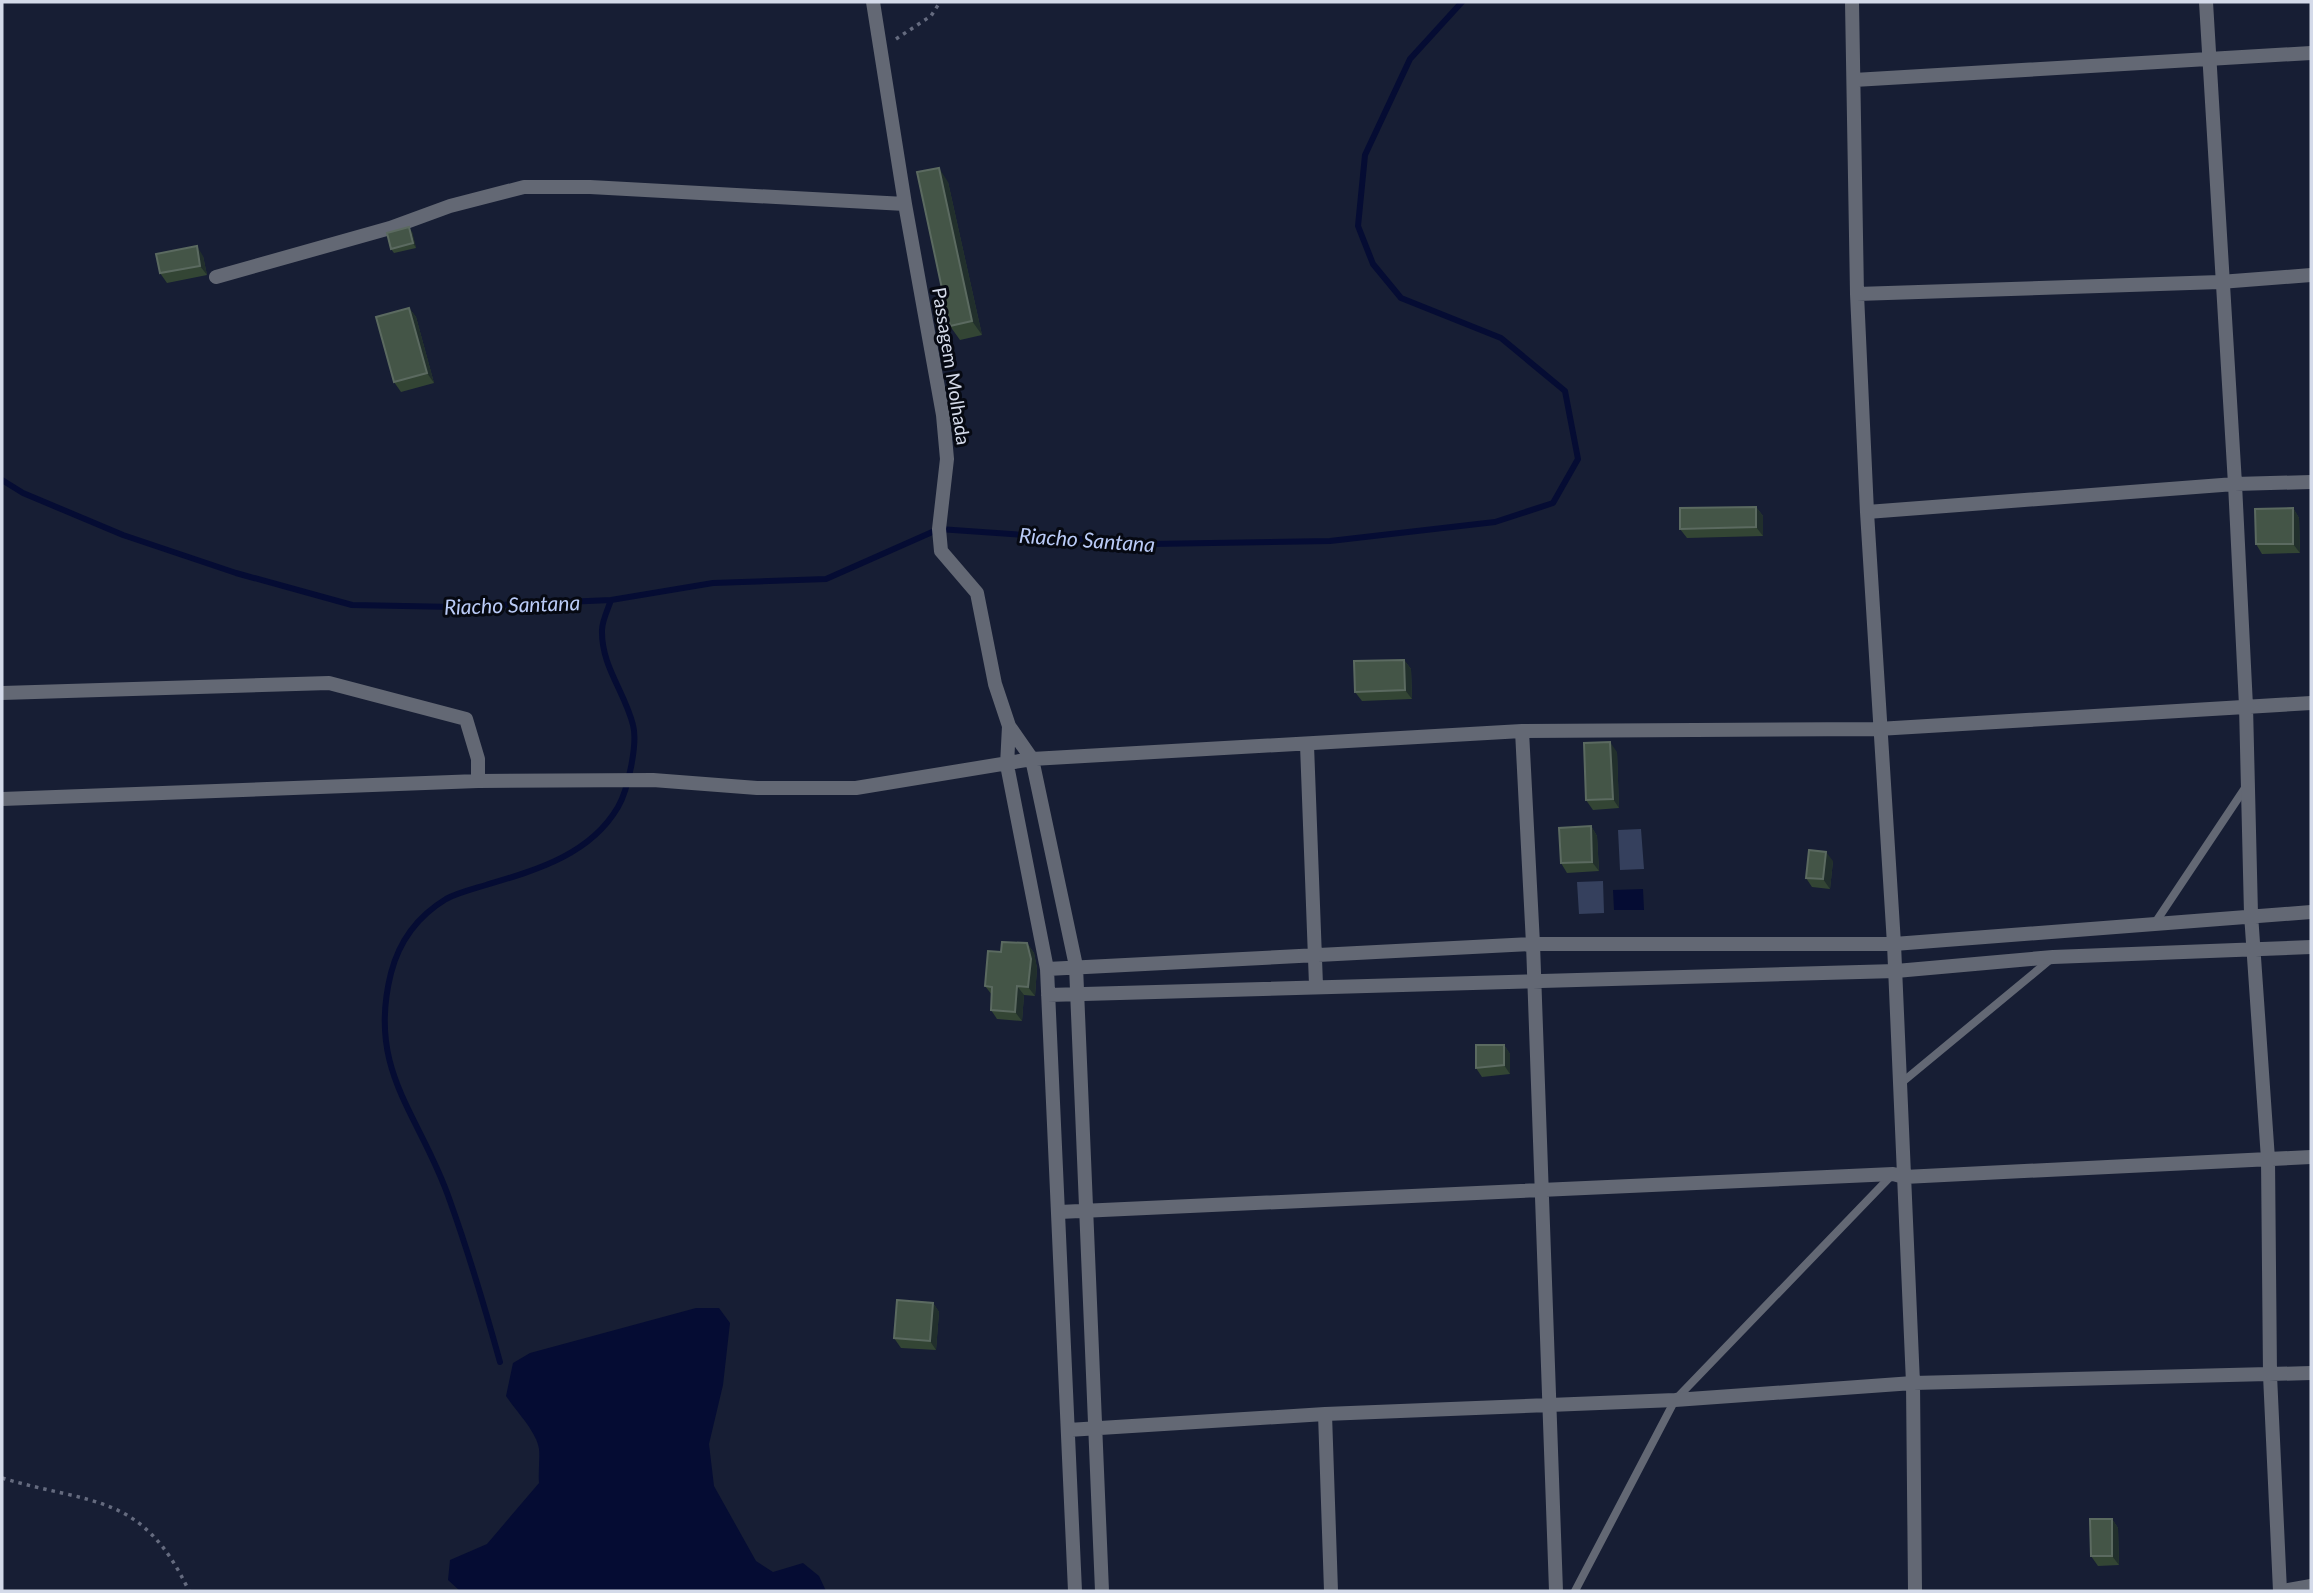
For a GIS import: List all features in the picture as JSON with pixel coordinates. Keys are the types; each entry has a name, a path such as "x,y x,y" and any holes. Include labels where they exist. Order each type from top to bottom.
{"street":[{"name":"Passagem Molhada","path":"873,2 905,204 943,415 947,458 939,529 941,551 977,593 995,684 1009,726"},
{"path":"1852,2 1857,294 1878,729 1896,971 1900,1084 1899,1175 1913,1383 1915,1591"},
{"path":"2206,2 2246,706 2245,788 2251,914 2268,1159 2270,1375 2282,1591 2311,1586"},
{"path":"1854,80 2311,53"},
{"path":"216,277 390,228 450,206 524,187 590,187 905,204"},
{"path":"1857,294 2220,282 2311,275"},
{"path":"1867,512 2235,484 2311,482"},
{"path":"2,693 329,683 466,719 478,759 478,781"},
{"path":"2,799 478,781 653,780 758,788 856,788 1032,759 1522,731 1878,729 2311,703"},
{"path":"1009,726 1032,759 1076,966 1102,1591"},
{"path":"1009,726 1007,765 1047,969 1075,1591"},
{"path":"1522,731 1533,944 1556,1591"},
{"path":"1307,745 1316,985"},
{"path":"1047,969 1533,944 1894,944 2251,914 2311,912"},
{"path":"1048,995 1316,985 1896,971 2053,957 2311,947"},
{"path":"1059,1212 2311,1157"},
{"path":"1068,1430 1325,1414 1675,1400 1913,1383 2311,1373"},
{"path":"1325,1414 1331,1591"}],"lane":[{"path":"2155,923 2245,788"},
{"path":"1900,1084 2053,957"},
{"path":"1575,1591 1675,1400 1899,1175"}],"path":[{"path":"882,47 915,29 931,16 940,2"},
{"path":"2,1478 83,1496 121,1510 152,1534 177,1566 189,1591"}],"shaded area":[{"path":"1641,829 1644,869 1620,870 1618,830"},
{"path":"1603,881 1604,913 1579,914 1577,882"},
{"path":"1643,889 1644,910 1614,910 1613,890"},
{"path":"696,1308 719,1308 730,1323 723,1385 709,1444 714,1486 756,1561 773,1572 803,1563 819,1576 826,1591 460,1591 448,1580 450,1560 487,1544 539,1483 537,1442 506,1396 513,1363 530,1353"}],"building":[{"path":"939,168 972,321 950,326 917,172"},
{"path":"409,227 413,243 391,249 387,233"},
{"path":"197,246 200,266 160,273 156,254"},
{"path":"409,308 427,373 394,382 376,317"},
{"path":"1756,507 1756,527 1680,529 1680,508"},
{"path":"2293,508 2293,544 2256,544 2255,509"},
{"path":"1404,660 1405,690 1355,692 1354,661"},
{"path":"1610,742 1613,799 1586,800 1584,743"},
{"path":"1591,826 1592,862 1561,863 1559,828"},
{"path":"1809,850 1826,852 1823,879 1806,878"},
{"path":"1002,942 1027,943 1031,959 1028,987 1017,986 1015,1012 991,1010 992,987 985,986 988,951 1001,952"},
{"path":"1476,1045 1504,1045 1504,1065 1476,1068"},
{"path":"897,1300 933,1303 930,1341 894,1338"},
{"path":"2090,1519 2112,1519 2112,1556 2091,1556"}],"waterway":[{"name":"Riacho Santana","path":"2,480 23,493 123,535 236,573 352,605 455,607 611,600 713,583 826,579 939,529 1151,544 1330,541 1495,522 1553,503 1578,459 1565,391 1501,338 1401,298 1373,264 1358,226 1365,155 1410,59 1462,2"},
{"path":"500,1362 450,1201 400,1092 391,1066 385,1008 391,973 399,951 411,931 427,913 455,895 524,873 577,849 606,824 618,807 631,766 634,733 629,713 605,655 602,626 611,600"}]}
